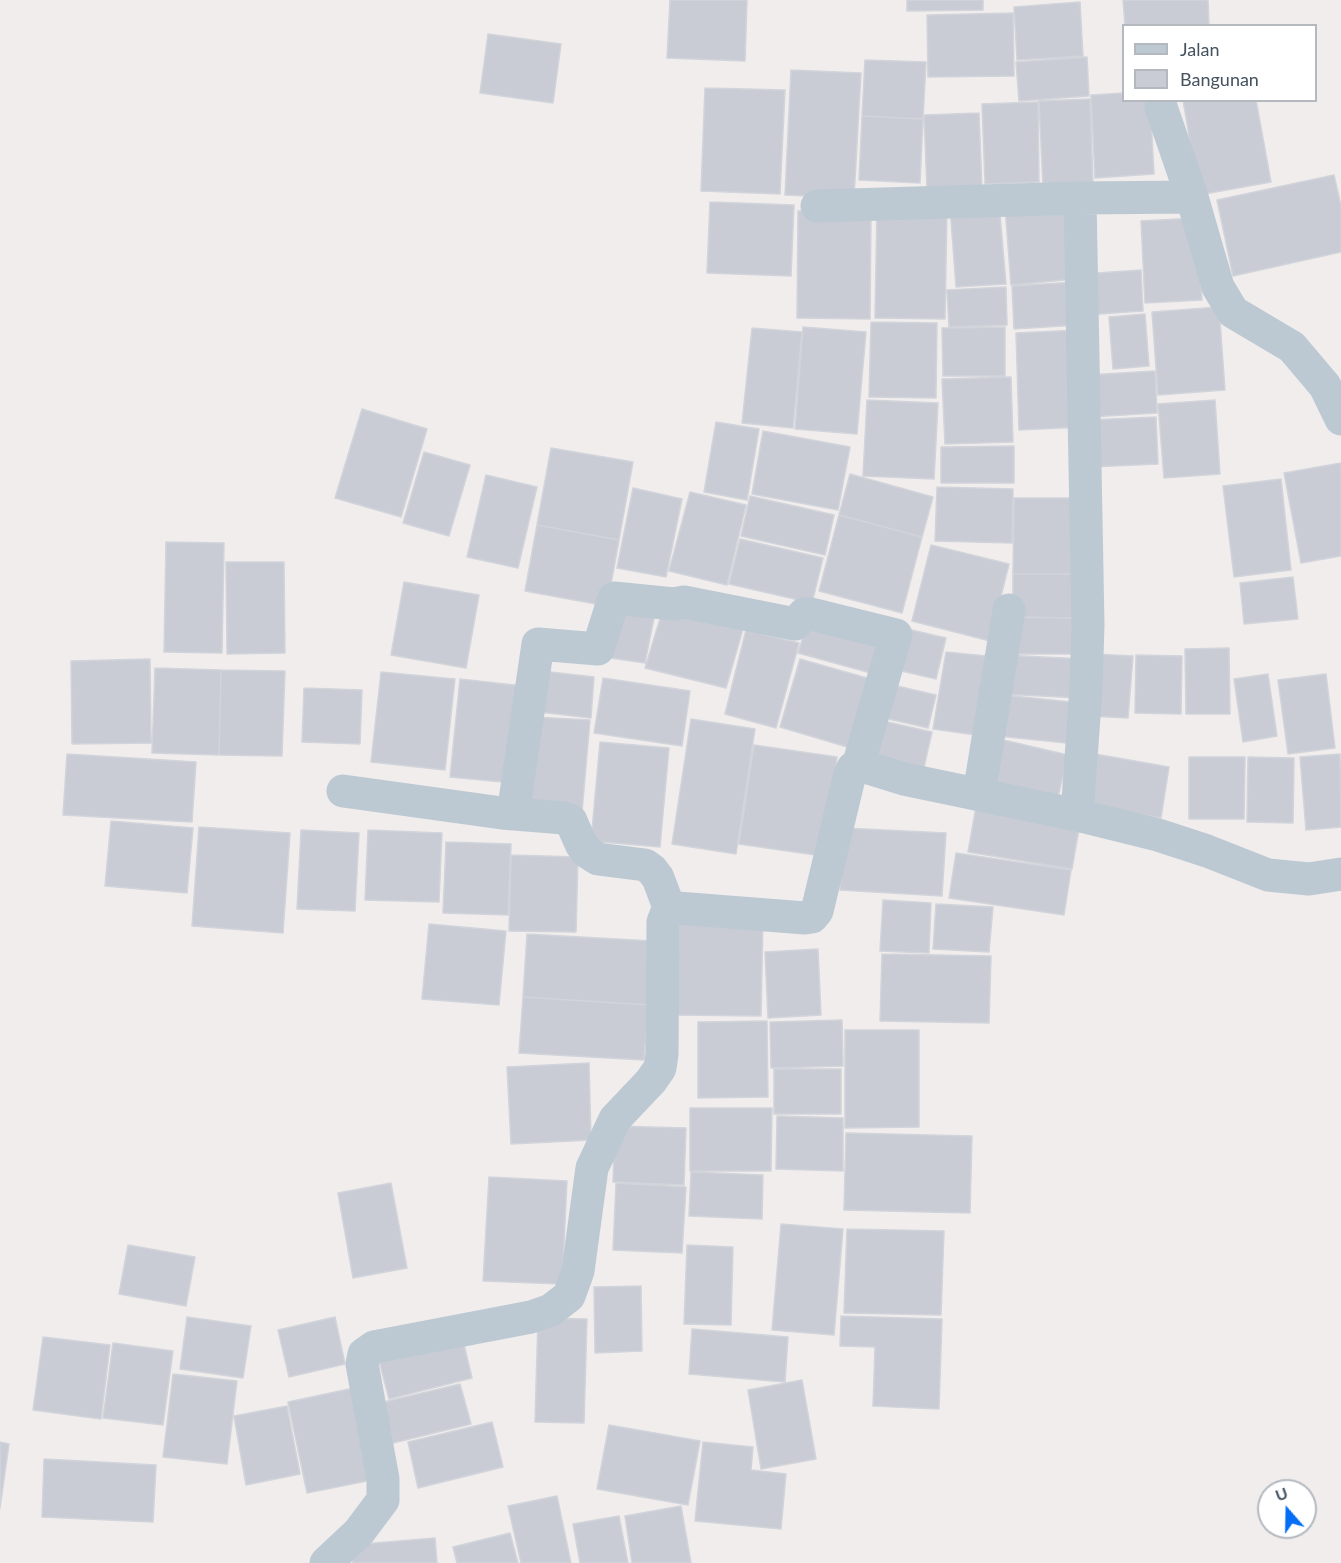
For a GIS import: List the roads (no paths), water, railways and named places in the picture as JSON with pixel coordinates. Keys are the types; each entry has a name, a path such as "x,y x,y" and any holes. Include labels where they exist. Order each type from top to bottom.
{"street":[{"path":"1161,107 1192,197 1218,287 1233,312 1292,347 1324,386 1341,419"},
{"path":"817,206 1192,197"},
{"path":"1077,815 1088,625 1080,198"},
{"path":"513,814 538,644 598,650 614,598 674,604 684,602 795,624 804,614 811,614 896,635 858,766"},
{"path":"979,794 1009,610"},
{"path":"326,1563 359,1532 383,1500 383,1479 362,1364 364,1354 374,1347 531,1317 551,1310 570,1296 578,1271 591,1168 615,1119 651,1082 660,1068 663,922 670,910 677,908 805,918 812,916 817,911 829,868 853,768 858,766 1158,835 1268,874 1309,879 1341,874"},
{"path":"343,791 513,814 564,818 571,821 587,852 598,859 645,865 652,870 658,878 670,910"}]}
